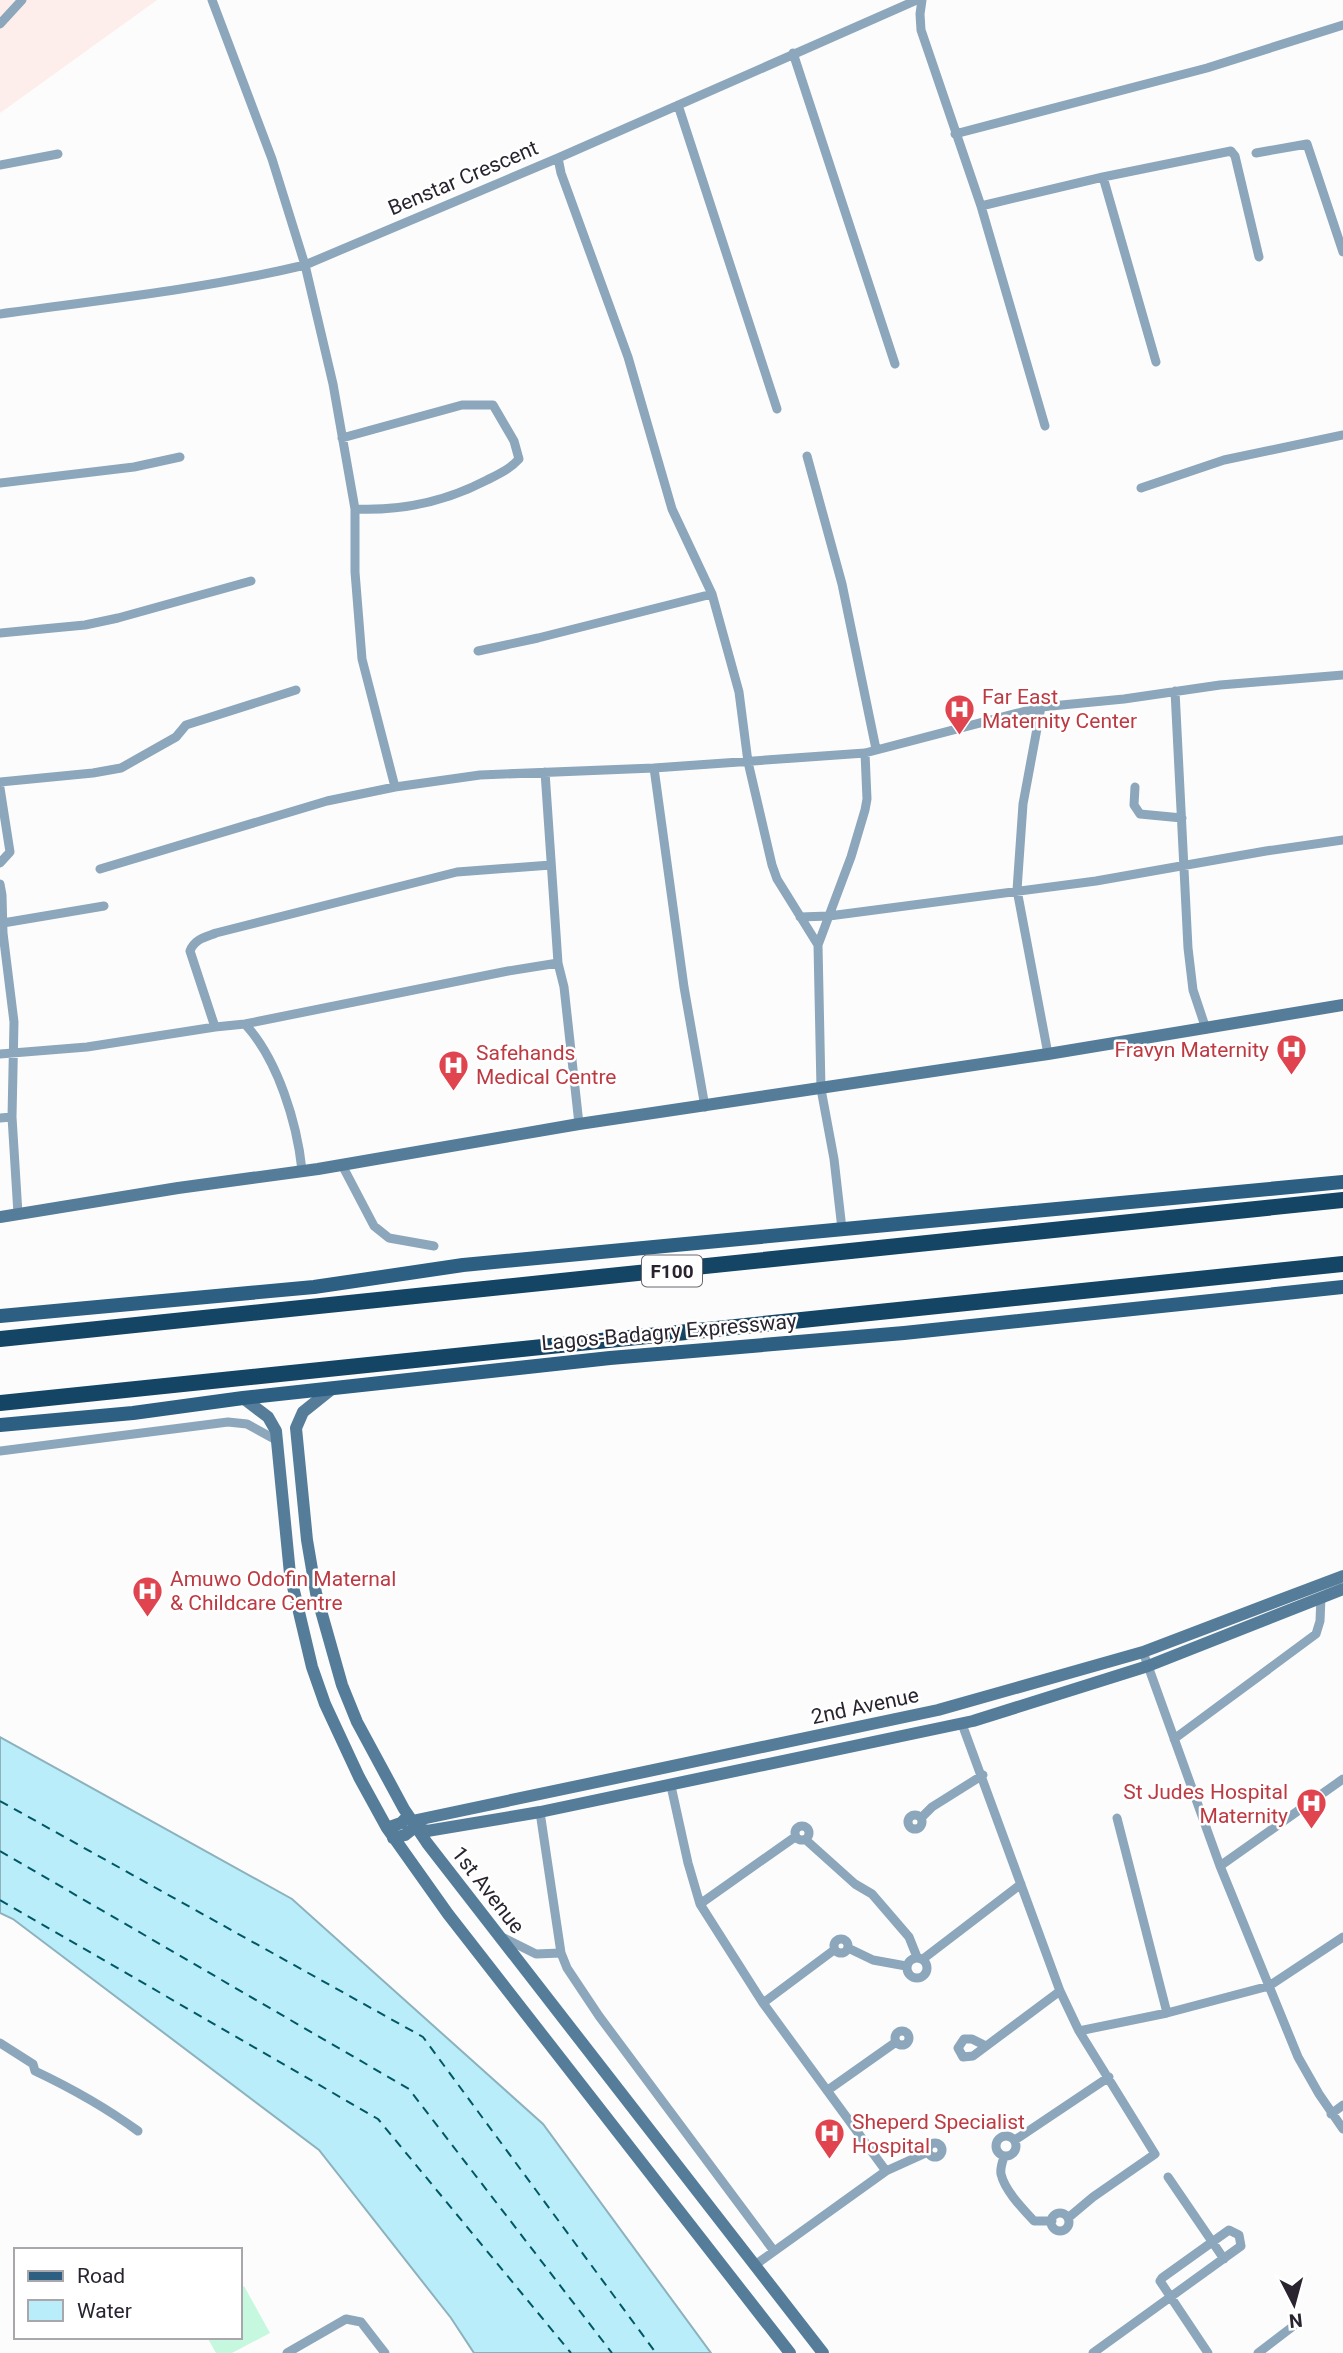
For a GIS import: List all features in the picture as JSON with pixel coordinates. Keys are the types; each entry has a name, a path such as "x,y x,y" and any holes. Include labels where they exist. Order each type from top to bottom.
{"highway":[{"name":"F100","path":"0,1339 1343,1200"},
{"name":"Lagos-Badagry Expressway","path":"0,1403 1343,1264"}],"main road":[{"path":"0,1217 342,1165 579,1124 1048,1054 1343,1005"},
{"path":"0,1315 314,1287 463,1265 1343,1182"},
{"name":"Lagos-Badagry Expressway","path":"0,1425 133,1413 610,1357 917,1332 1343,1287"},
{"name":"1st Avenue","path":"333,1388 303,1412 296,1428 312,1575 342,1685 365,1737 412,1822 823,2353"},
{"path":"243,1398 274,1425 278,1441 292,1588 312,1667 325,1704 359,1777 390,1833 448,1914 790,2353"},
{"name":"2nd Avenue","path":"390,1833 401,1823 881,1723 1143,1652 1343,1576"},
{"name":"2nd Avenue","path":"412,1822 427,1832 540,1812 962,1724 1148,1666 1343,1589"},
{"path":"445,1864 438,1851 441,1837 448,1828"}],"street":[{"path":"0,24 22,0"},
{"path":"212,0 272,159 305,265 333,384 355,509 355,572 362,659 395,787"},
{"path":"920,0 921,30 981,206 1045,426"},
{"name":"Benstar Crescent","path":"0,314 161,291 273,273 305,265 920,0"},
{"path":"955,134 1207,68 1343,25"},
{"path":"793,53 895,364"},
{"path":"678,105 777,409"},
{"path":"1256,153 1307,144 1343,252"},
{"path":"981,206 1103,177 1231,151 1235,156 1259,257"},
{"path":"0,165 58,154"},
{"path":"558,158 561,173 628,357 672,509 712,594 739,692 748,762 772,865 777,879 818,945"},
{"path":"1103,177 1156,362"},
{"path":"342,438 462,405 493,405 514,441 519,459 513,467 445,499 380,510 355,509"},
{"path":"1142,488 1224,460 1343,435"},
{"path":"807,456 842,584 876,749"},
{"path":"0,483 124,468 180,457"},
{"path":"0,633 85,625 251,581"},
{"path":"478,651 712,594"},
{"path":"100,869 327,800 395,787 480,775 654,768 865,752 1041,707 1124,699 1220,685 1343,675"},
{"path":"0,782 121,768 176,737 186,725 296,690"},
{"path":"1175,691 1188,948 1193,990 1206,1029"},
{"path":"1041,707 1023,804 1017,890 1048,1054"},
{"path":"842,1229 834,1159 821,1089 818,945 851,857 865,810 865,752"},
{"path":"654,768 684,987 705,1107"},
{"path":"545,772 558,963 564,987 579,1124"},
{"path":"1135,787 1134,805 1140,814 1182,818"},
{"path":"0,788 10,852 0,863"},
{"path":"800,917 829,916 1096,881 1343,840"},
{"path":"215,1027 190,951 198,940 246,925 457,872 551,865"},
{"path":"0,884 2,930 14,1022 12,1117 18,1214"},
{"path":"2,930 104,906"},
{"path":"0,1054 87,1047 245,1024 558,963"},
{"path":"245,1024 255,1035 280,1084 296,1131 302,1170"},
{"path":"0,1118 12,1117"},
{"path":"342,1165 373,1226 390,1238 434,1247"},
{"path":"0,1451 228,1422 247,1424 278,1441"},
{"path":"1174,1739 1316,1634 1321,1597"},
{"path":"1143,1652 1220,1866 1298,2057 1331,2114 1343,2129"},
{"path":"962,1724 983,1775 1060,1991 1079,2031 1155,2154 1093,2197 1068,2218 1069,2224 1065,2230 1059,2231 1053,2227 1052,2221 1034,2221 1025,2212 1004,2182 1000,2171 1004,2157"},
{"path":"922,1818 932,1807 983,1775"},
{"path":"1220,1866 1343,1779"},
{"path":"671,1786 700,1905 763,2003 886,2172"},
{"path":"540,1812 561,1954 567,1968 774,2251"},
{"path":"1117,1818 1167,2013"},
{"path":"795,1837 794,1831 798,1826 804,1826 809,1835 806,1840"},
{"path":"795,1837 806,1840 855,1884 872,1894 909,1937 920,1958 928,1965 921,1978 913,1978 907,1973 906,1966 910,1959 920,1958 1021,1884"},
{"path":"700,1905 795,1837"},
{"path":"498,1935 536,1954 561,1954"},
{"path":"1079,2031 1167,2013 1269,1986 1343,1937"},
{"path":"763,2003 834,1950 839,1953 848,1948 873,1960 906,1966"},
{"path":"986,2046 1060,1991"},
{"path":"828,2090 881,2050 896,2042"},
{"path":"0,2043 33,2064 35,2070 76,2090 138,2131"},
{"path":"1015,2140 1109,2077"},
{"path":"1331,2114 1343,2105"},
{"path":"1008,2136 1015,2140 1017,2148 1012,2155 1004,2157 997,2152 995,2144 1000,2137 1008,2136"},
{"path":"755,2265 886,2172 928,2152"},
{"path":"1168,2177 1224,2259"},
{"path":"1093,2353 1169,2297 1241,2246 1239,2235 1230,2230 1160,2281 1169,2297 1208,2353"},
{"path":"287,2353 346,2319 361,2322 385,2353"},
{"path":"1258,2353 1296,2324"}],"shaded area":[{"path":"0,0 157,0 0,113"}],"green space":[{"path":"244,2286 270,2333 232,2353 216,2353 208,2339 242,2339"}],"water":[{"path":"0,1737 292,1899 543,2124 711,2353 474,2353 451,2318 319,2150 13,1919 0,1913"}],"ferry route":[{"path":"0,1801 423,2037 656,2353"},
{"path":"0,1851 409,2089 612,2353"},
{"path":"0,1900 378,2119 571,2353"}],"place":[{"name":"Far East Maternity Center","path":"959,736"},
{"name":"Fravyn Maternity","path":"1292,1077"},
{"name":"Safehands Medical Centre","path":"453,1092"},
{"name":"Amuwo Odofin Maternal & Childcare Centre","path":"147,1618"},
{"name":"St Judes Hospital Maternity","path":"1311,1831"},
{"name":"Sheperd Specialist Hospital","path":"829,2161"}]}
